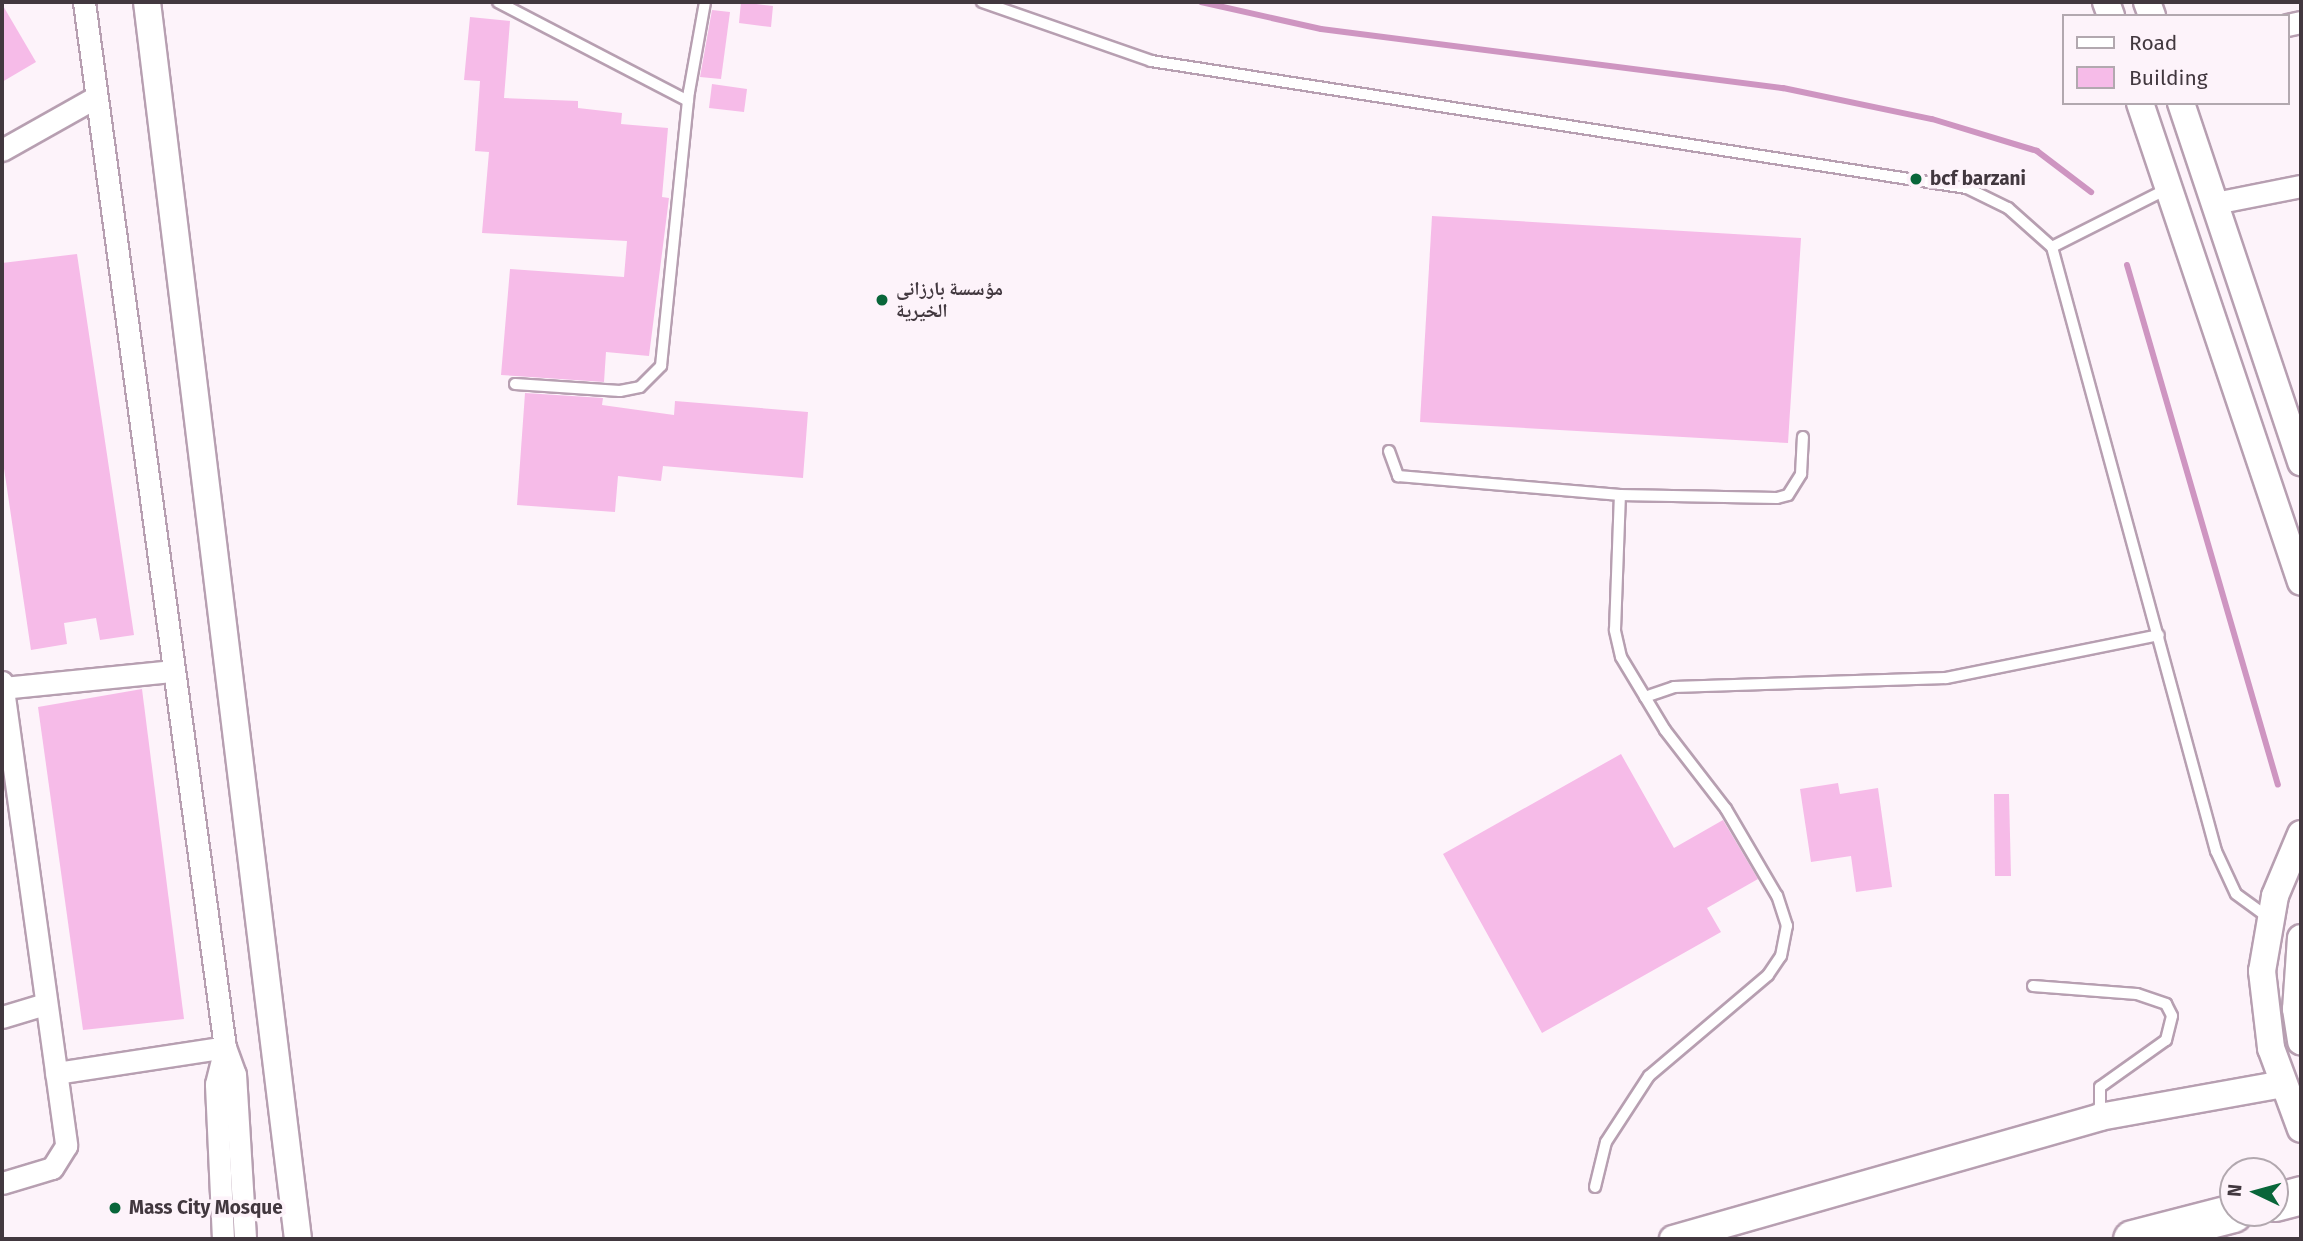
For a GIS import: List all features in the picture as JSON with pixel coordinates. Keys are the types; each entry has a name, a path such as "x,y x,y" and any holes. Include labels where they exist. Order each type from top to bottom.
{"highway":[{"path":"2132,1239 2219,1217"}],"street":[{"path":"84,2 225,1047 235,1074 245,1239"},
{"path":"147,2 298,1239"},
{"path":"2,150 96,97"},
{"path":"2141,105 2301,582"},
{"path":"2182,105 2301,462"},
{"path":"2215,203 2301,186"},
{"path":"2,1183 52,1168 62,1159 56,1073 2,687 173,671"},
{"path":"2301,834 2269,918 2263,1010 2283,1084 2301,1129"},
{"path":"2301,938 2296,1009 2301,1042"},
{"path":"2,1017 45,1004"},
{"path":"56,1073 225,1047"},
{"path":"223,1239 216,1084 225,1047"},
{"path":"1673,1239 2100,1117 2283,1084"}],"lane":[{"path":"498,2 688,101"},
{"path":"515,384 598,392 640,387 654,378 664,349 688,101 705,2"},
{"path":"982,2 1151,61 1967,188 2008,208 2052,247 2216,851 2235,894 2269,918"},
{"path":"2052,247 2169,188"},
{"path":"1389,451 1398,476 1620,495 1788,495 1801,474 1803,437"},
{"path":"1595,1186 1606,1142 1649,1076 1768,975 1787,942 1777,896 1726,808 1645,696 1621,657 1615,630 1620,495"},
{"path":"1645,696 1674,687 1946,678 2159,635"},
{"path":"2032,986 2146,995 2166,1004 2172,1016 2166,1040 2100,1087 2100,1117"}],"building":[{"path":"741,2 773,6 771,27 739,23"},
{"path":"2,4 36,62 2,82"},
{"path":"712,10 730,12 721,79 700,77"},
{"path":"470,17 510,21 504,98 578,101 578,108 622,113 621,124 668,128 662,197 669,198 649,356 606,352 604,382 501,375 510,269 624,277 627,241 482,233 489,152 475,151 480,81 464,80"},
{"path":"712,84 747,89 744,112 709,108"},
{"path":"1432,216 1801,238 1788,443 1420,422"},
{"path":"77,254 134,635 100,640 96,618 64,623 67,644 31,650 2,455 2,263"},
{"path":"525,393 603,398 602,405 674,415 675,401 808,412 803,478 663,466 661,481 618,476 615,512 517,505"},
{"path":"142,689 184,1019 83,1030 38,707"},
{"path":"1621,754 1674,848 1723,820 1758,879 1707,908 1721,932 1542,1033 1443,854"},
{"path":"1838,783 1840,794 1878,788 1892,887 1856,892 1851,856 1811,862 1800,789"},
{"path":"1994,794 2009,794 2011,876 1995,876"}],"waterway":[{"path":"1201,2 1321,29 1783,88 1932,119 2037,151 2091,192"},
{"path":"2127,265 2278,785"}],"place":[{"name":"bcf barzani","path":"1916,179"},
{"name":"مؤسسة بارزانی الخیریة","path":"882,300"},
{"name":"Mass City Mosque","path":"115,1208"}]}
